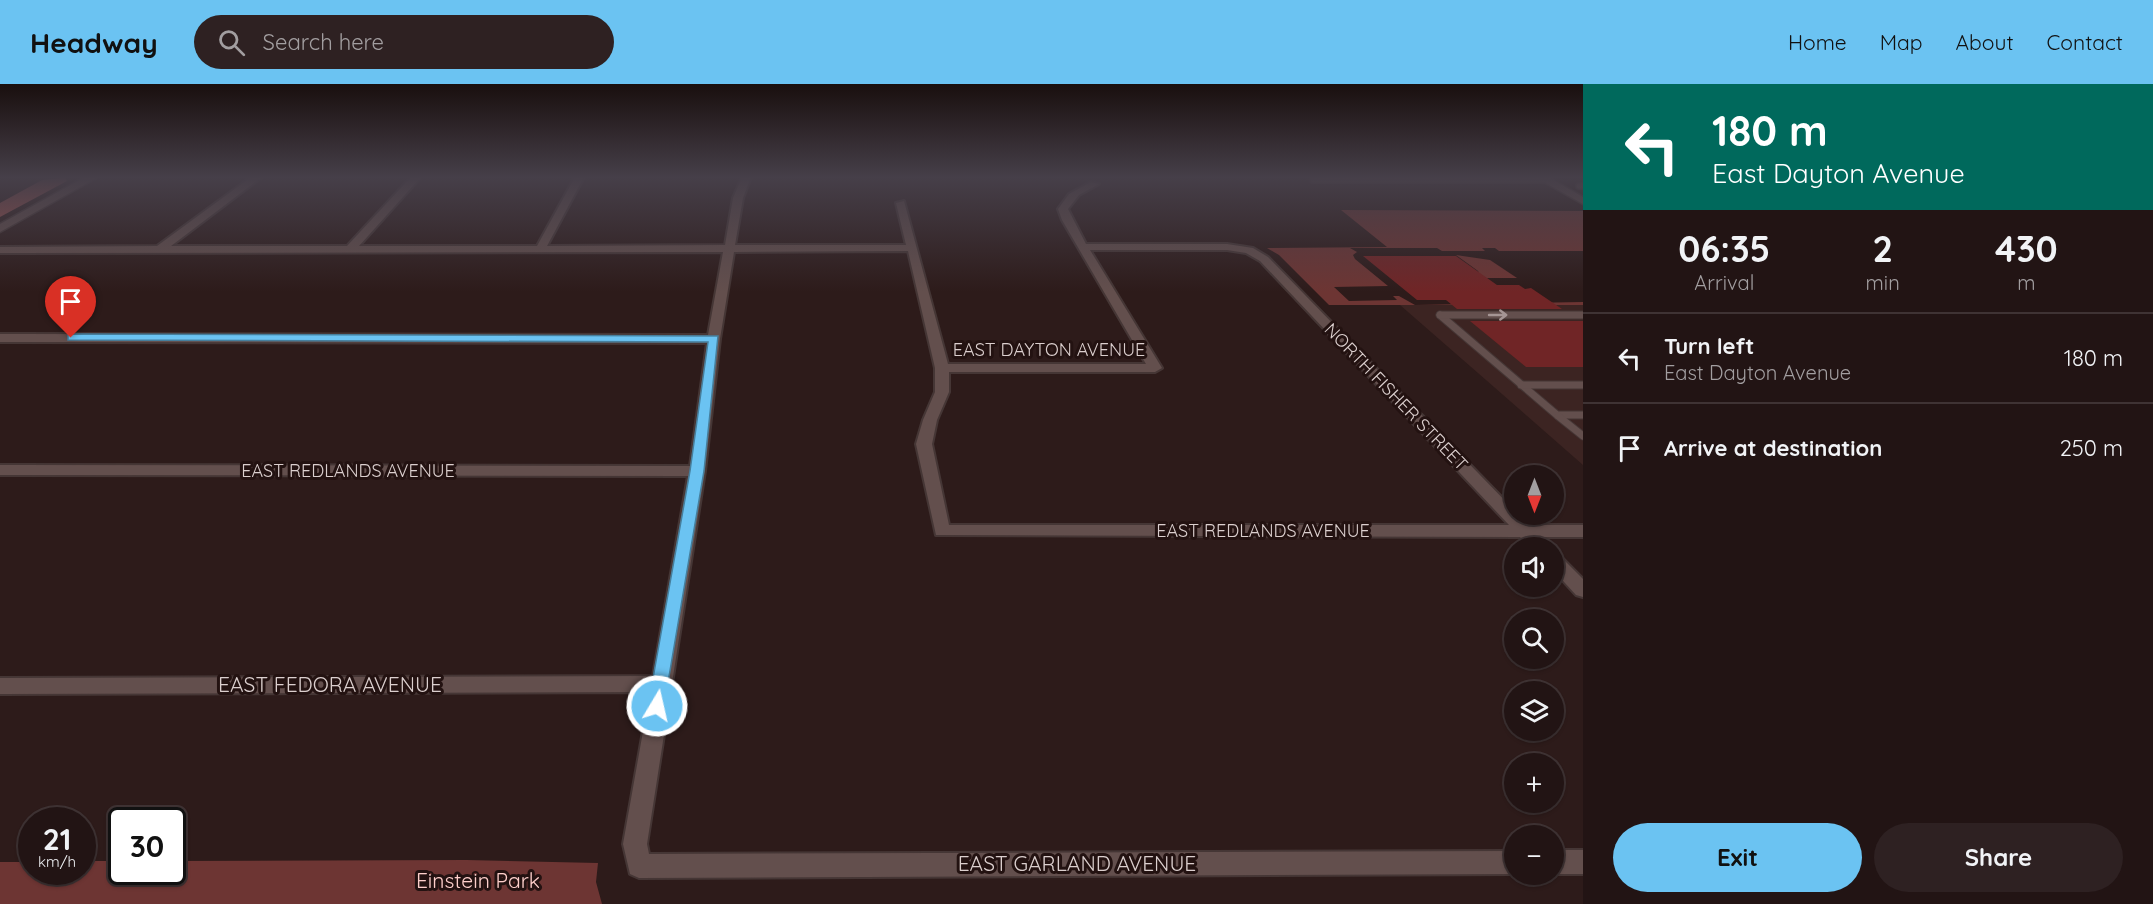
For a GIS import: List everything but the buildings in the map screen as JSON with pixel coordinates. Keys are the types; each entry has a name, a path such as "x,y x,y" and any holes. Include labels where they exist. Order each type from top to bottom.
{"street":[{"path":"0,229 25,215"},
{"path":"159,250 206,215"},
{"path":"350,249 381,215"},
{"path":"540,249 559,215"},
{"path":"661,684 697,471 714,339 736,215"},
{"path":"905,215 942,368"},
{"path":"1066,215 1083,247"},
{"name":"NORTH FISHER STREET","path":"1083,247 1227,247 1249,250 1264,259 1530,537"},
{"name":"EAST DAYTON AVENUE","path":"942,368 1155,368 1083,247"},
{"path":"0,250 913,248"},
{"path":"0,338 714,339"},
{"name":"EAST REDLANDS AVENUE","path":"942,368 942,392 930,420 924,444 942,531 1583,531"},
{"name":"EAST REDLANDS AVENUE","path":"0,470 697,471"},
{"path":"1564,570 1583,590"},
{"name":"EAST FEDORA AVENUE","path":"0,686 661,684"},
{"name":"EAST GARLAND AVENUE","path":"661,684 635,844 639,866 1504,862"},
{"path":"1564,862 1583,862"}],"lane":[{"path":"1440,315 1583,315"},
{"path":"1440,315 1583,436"},
{"path":"1521,385 1583,385"},
{"path":"1557,415 1583,416"}],"shaded area":[{"path":"1400,305 1583,305 1583,465 1486,380"}],"green space":[{"path":"1348,215 1583,215 1583,251 1499,251 1495,248 1482,248 1485,251 1442,251 1437,248 1350,248 1357,252 1353,255 1355,259 1388,286 1334,287 1349,301 1397,300 1393,296 1399,296 1415,305 1329,305 1279,255 1267,248 1387,247"},
{"path":"1456,255 1490,260 1517,278 1481,278 1478,271"},
{"path":"1583,302 1583,305 1415,305"},
{"name":"Einstein Park","path":"466,860 598,863 596,882 602,904 0,904 0,862 18,862 18,885 96,885 96,861 108,861 108,885 186,885 186,861"}],"route":[{"path":"71,338 714,339 697,471 657,706"}]}
